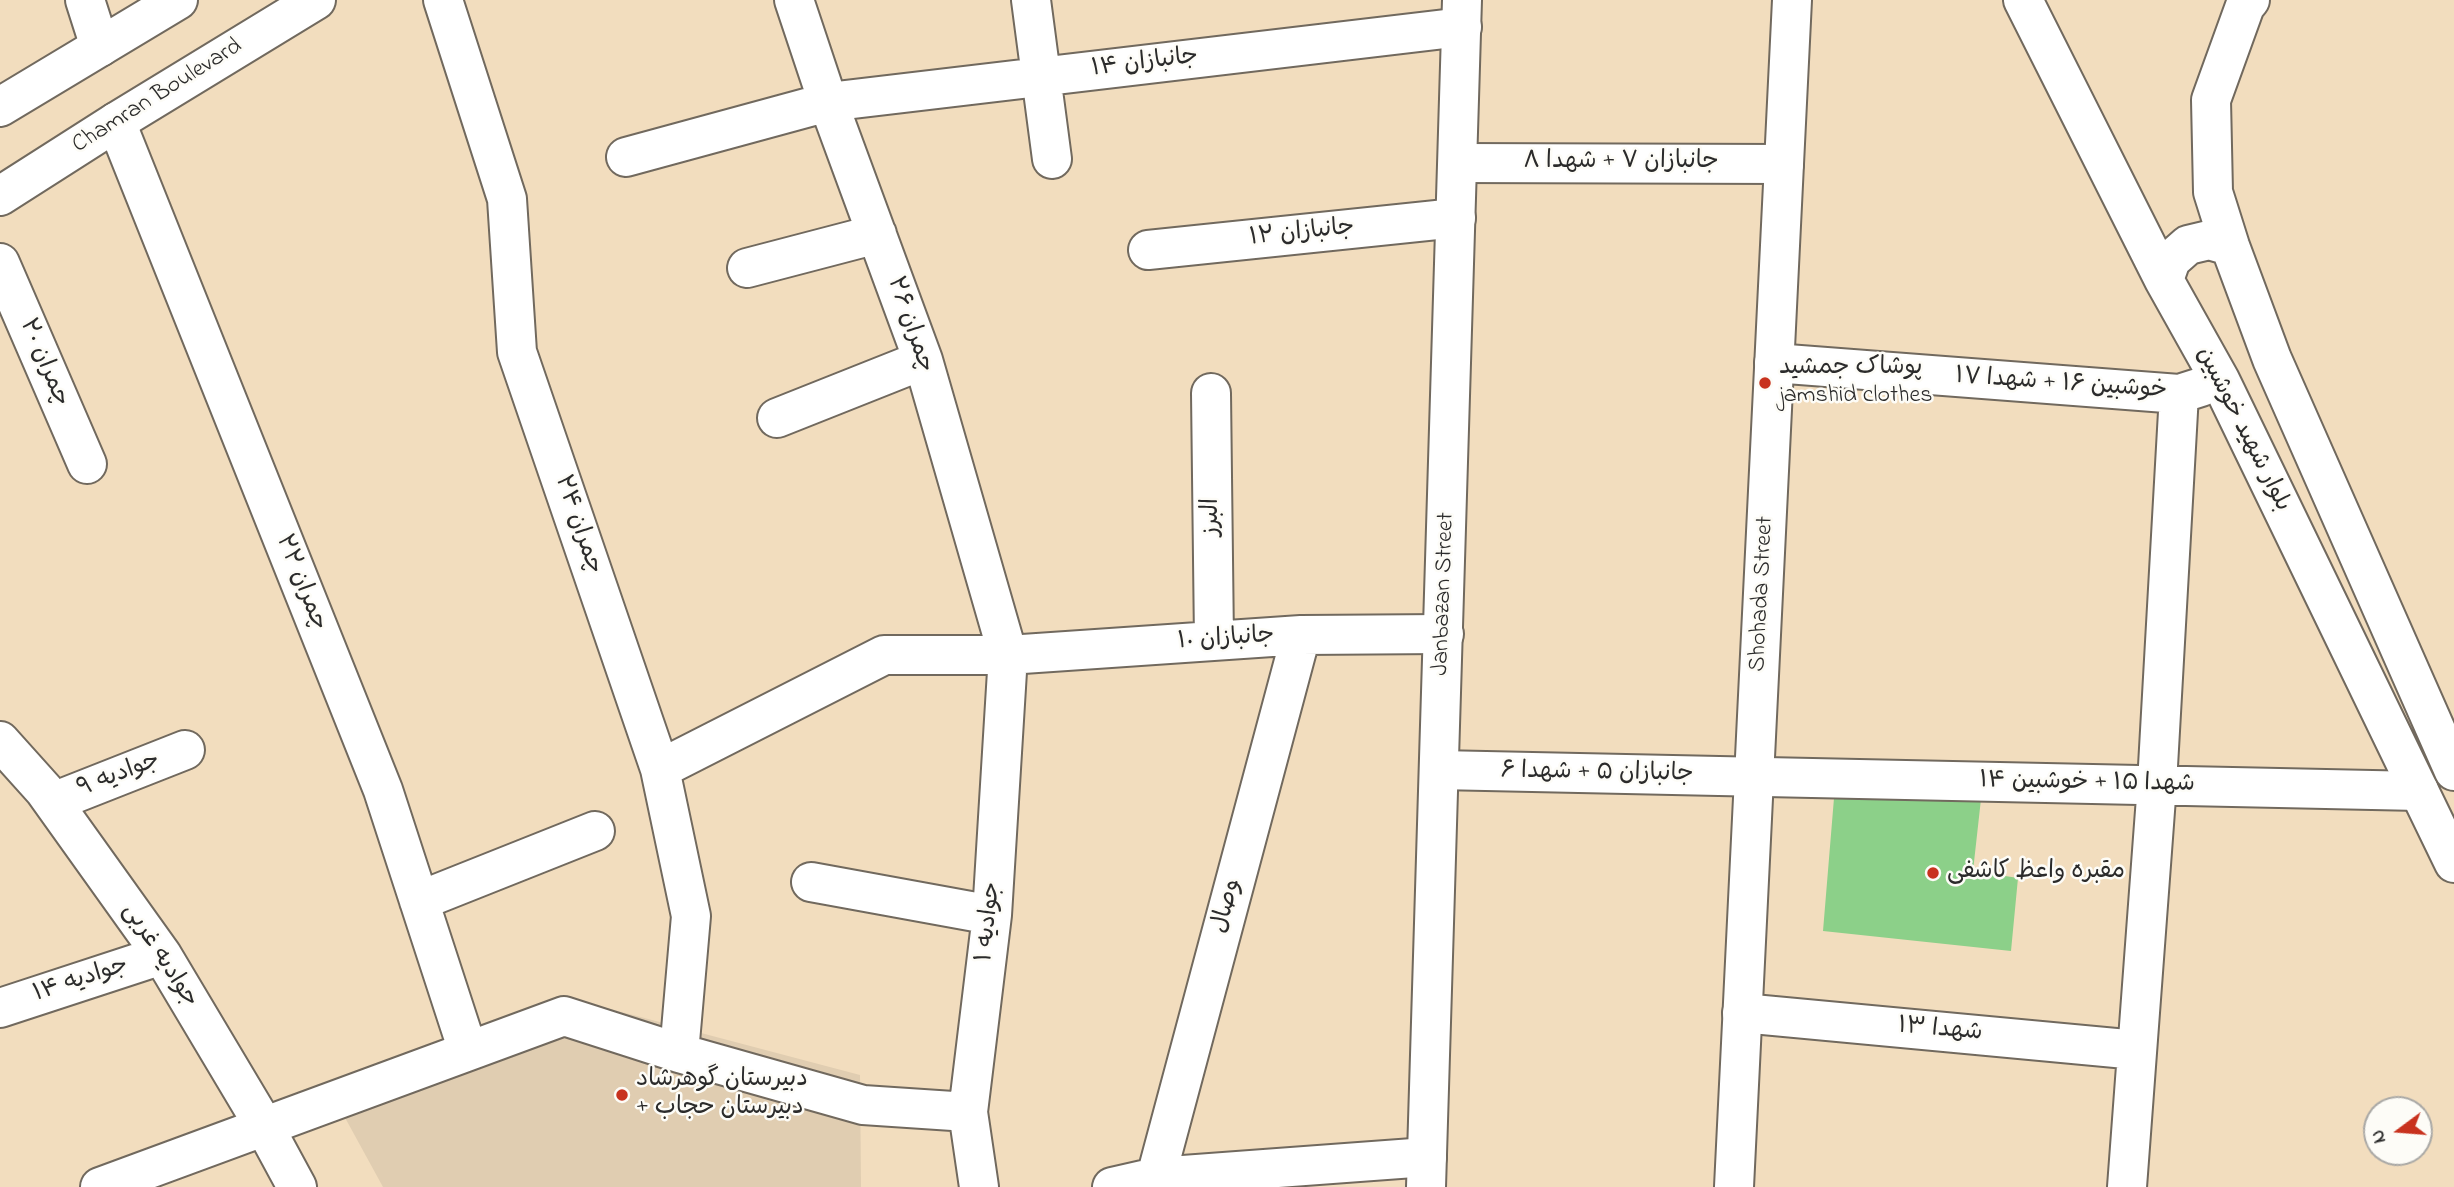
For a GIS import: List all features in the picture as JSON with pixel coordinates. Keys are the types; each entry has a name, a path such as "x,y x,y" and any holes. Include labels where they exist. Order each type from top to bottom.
{"street":[{"path":"85,0 100,47"},
{"path":"0,107 177,0"},
{"name":"Chamran Boulevard","path":"0,196 316,0"},
{"name":"چمران ۲۴","path":"443,0 507,199 517,352 660,769 691,916 679,1053"},
{"name":"چمران ۲۶","path":"794,0 828,102 923,360 1008,655"},
{"path":"1031,0 1052,159"},
{"name":"Shohada Street","path":"1734,1187 1792,0"},
{"name":"بلوار شهید خوشبین","path":"2023,0 2164,280 2220,380 2454,863"},
{"name":"بلوار شهید خوشبین","path":"2250,0 2245,6 2211,100 2213,192 2272,359 2451,758"},
{"name":"جانبازان ۱۴","path":"626,157 828,102 1041,76 1462,13"},
{"name":"Janbazan Street","path":"1427,1172 1462,13"},
{"name":"چمران ۲۲","path":"116,122 383,790 468,1051"},
{"name":"جانبازان ۷ + شهدا ۸","path":"1458,163 1784,164"},
{"name":"جانبازان ۱۲","path":"1148,250 1456,218"},
{"path":"747,268 877,234"},
{"path":"2164,280 2171,260 2188,245 2209,240 2230,246"},
{"name":"چمران ۲۰","path":"0,263 87,464"},
{"path":"777,418 923,360"},
{"name":"خوشبین ۱۶ + شهدا ۱۷","path":"1774,363 2179,394 2220,380"},
{"name":"البرز","path":"1212,393 1213,641"},
{"path":"2127,1187 2157,785 2179,394"},
{"name":"جانبازان ۱۰","path":"660,769 884,655 1008,655 1301,635 1444,634"},
{"name":"وصال","path":"1156,1177 1301,635"},
{"name":"جوادیه ۱","path":"979,1187 968,1112 992,915 1008,655"},
{"name":"جوادیه غربی","path":"0,741 53,802 162,955 264,1126 297,1187"},
{"name":"جوادیه ۹","path":"53,802 185,750"},
{"name":"جانبازان ۵ + شهدا ۶","path":"1439,770 1754,779"},
{"name":"شهدا ۱۵ + خوشبین ۱۴","path":"1754,779 2419,791"},
{"path":"419,901 595,831"},
{"path":"811,882 992,915"},
{"name":"جوادیه ۱۴","path":"0,1008 162,955"},
{"name":"شهدا ۱۳","path":"1742,1013 2137,1050"},
{"path":"100,1187 564,1016 679,1053 863,1105 968,1112"},
{"path":"1112,1187 1156,1177 1427,1172"}],"shaded area":[{"name":"دبیرستان گوهرشاد + دبیرستان حجاب","path":"580,1001 860,1075 861,1187 383,1187 343,1114"}],"green space":[{"path":"1835,786 1981,799 1973,871 2018,878 2011,951 1823,931"}],"place":[{"name":"پوشاک جمشید jamshid clothes","path":"1765,383"},
{"name":"مقبره واعظ کاشفی","path":"1933,873"},
{"name":"دبیرستان گوهرشاد + دبیرستان حجاب","path":"622,1095"}]}
